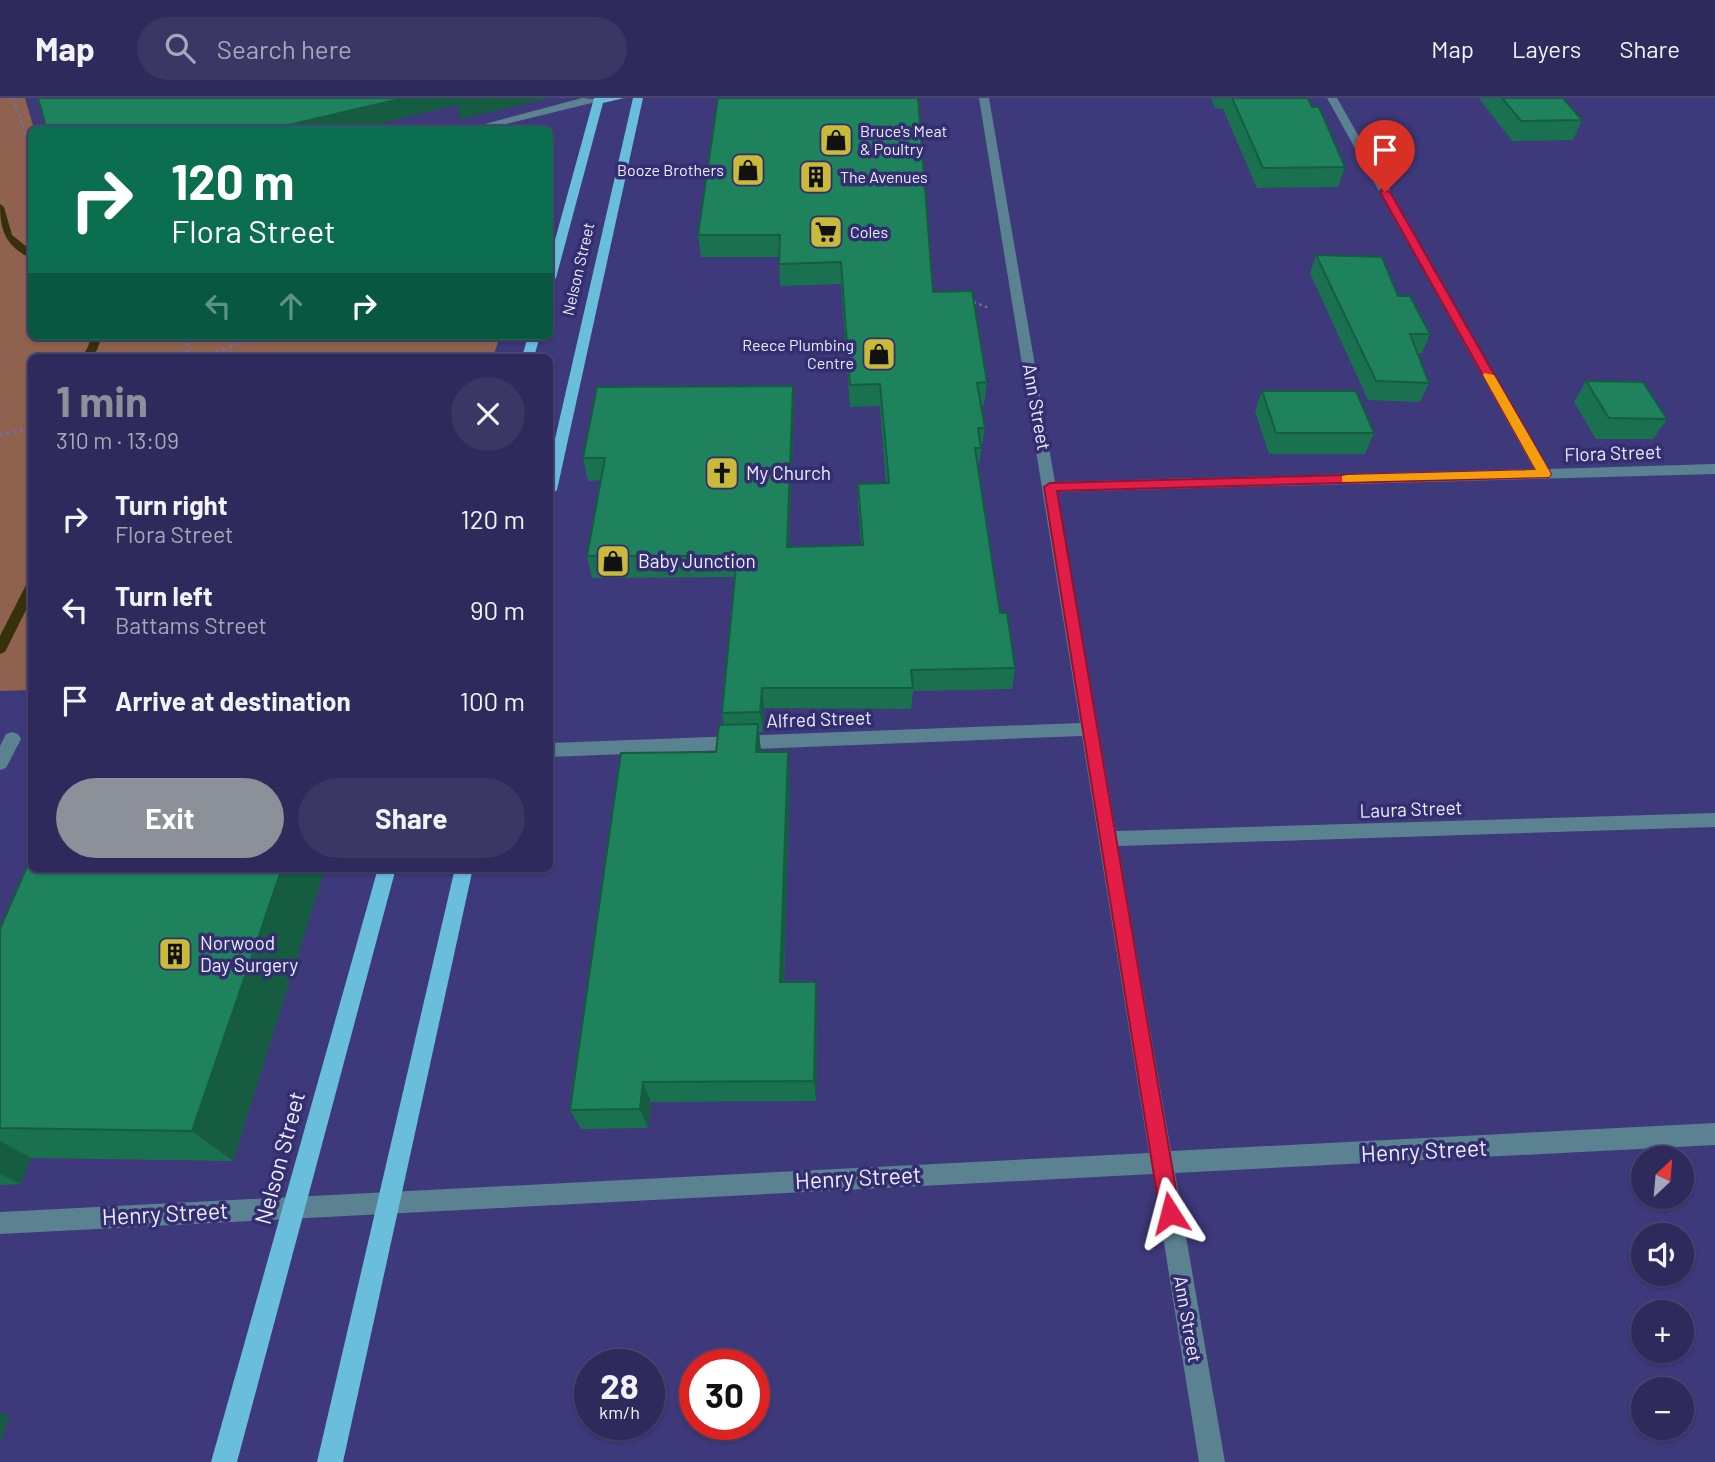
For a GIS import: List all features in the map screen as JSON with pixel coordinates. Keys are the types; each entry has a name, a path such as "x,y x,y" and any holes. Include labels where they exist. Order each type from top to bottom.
{"main road":[{"path":"599,99 619,98"},
{"name":"Nelson Street","path":"553,477 638,98"},
{"name":"Nelson Street","path":"553,267 599,99"},
{"name":"Nelson Street","path":"224,1462 386,872"},
{"path":"330,1462 463,872"}],"street":[{"name":"Ann Street","path":"984,98 1212,1462"},
{"path":"1332,98 1544,474"},
{"path":"483,126 599,99"},
{"name":"Flora Street","path":"1050,487 1715,469"},
{"name":"Alfred Street","path":"553,750 1091,729"},
{"path":"0,763 12,739"},
{"name":"Laura Street","path":"1109,839 1715,820"},
{"name":"Henry Street","path":"0,1223 1715,1134"}],"path":[{"path":"13,98 28,141"},
{"path":"968,300 993,309"},
{"path":"212,354 248,340"},
{"path":"1,435 28,429"}],"shaded area":[{"path":"0,98 25,98 33,126 28,126 28,340 499,340 494,354 28,354 28,690 0,691"}],"building":[{"path":"38,98 404,98 284,126 46,126"},
{"path":"718,98 918,98 933,292 972,291 987,382 977,383 985,428 978,428 981,448 975,448 1000,613 1007,613 1015,668 911,670 913,688 762,688 760,712 722,713 737,556 587,556 605,458 583,458 597,387 793,386 787,547 863,545 858,484 889,483 880,384 850,385 841,262 779,264 780,235 698,235"},
{"path":"1232,98 1308,98 1312,107 1319,107 1345,167 1263,168"},
{"path":"1502,98 1563,98 1582,120 1521,121"},
{"path":"1316,255 1382,257 1398,296 1410,296 1430,334 1410,334 1429,383 1376,381"},
{"path":"1586,381 1643,382 1667,419 1609,418"},
{"path":"1262,391 1356,391 1374,433 1276,433"},
{"path":"758,724 756,752 788,752 780,982 816,982 814,1081 643,1082 640,1109 570,1110 621,753 716,752 719,725"},
{"name":"Norwood Day Surgery","path":"28,864 28,872 281,872 192,1131 0,1128 0,929"}],"waterway":[{"path":"0,207 8,236 28,253"},
{"path":"89,354 96,340"},
{"path":"0,649 28,593"}],"slow traffic":[{"path":"1347,479 1544,474 1489,375"}],"place":[{"name":"Bruce's Meat & Poultry","path":"836,140"},
{"name":"Booze Brothers","path":"748,170"},
{"name":"The Avenues","path":"816,177"},
{"name":"Coles","path":"826,232"},
{"name":"Reece Plumbing Centre","path":"879,354"},
{"name":"My Church","path":"722,473"},
{"name":"Baby Junction","path":"613,561"},
{"name":"Norwood Day Surgery","path":"175,954"}],"route":[{"path":"1170,1213 1050,487 1544,474 1385,192"}]}
